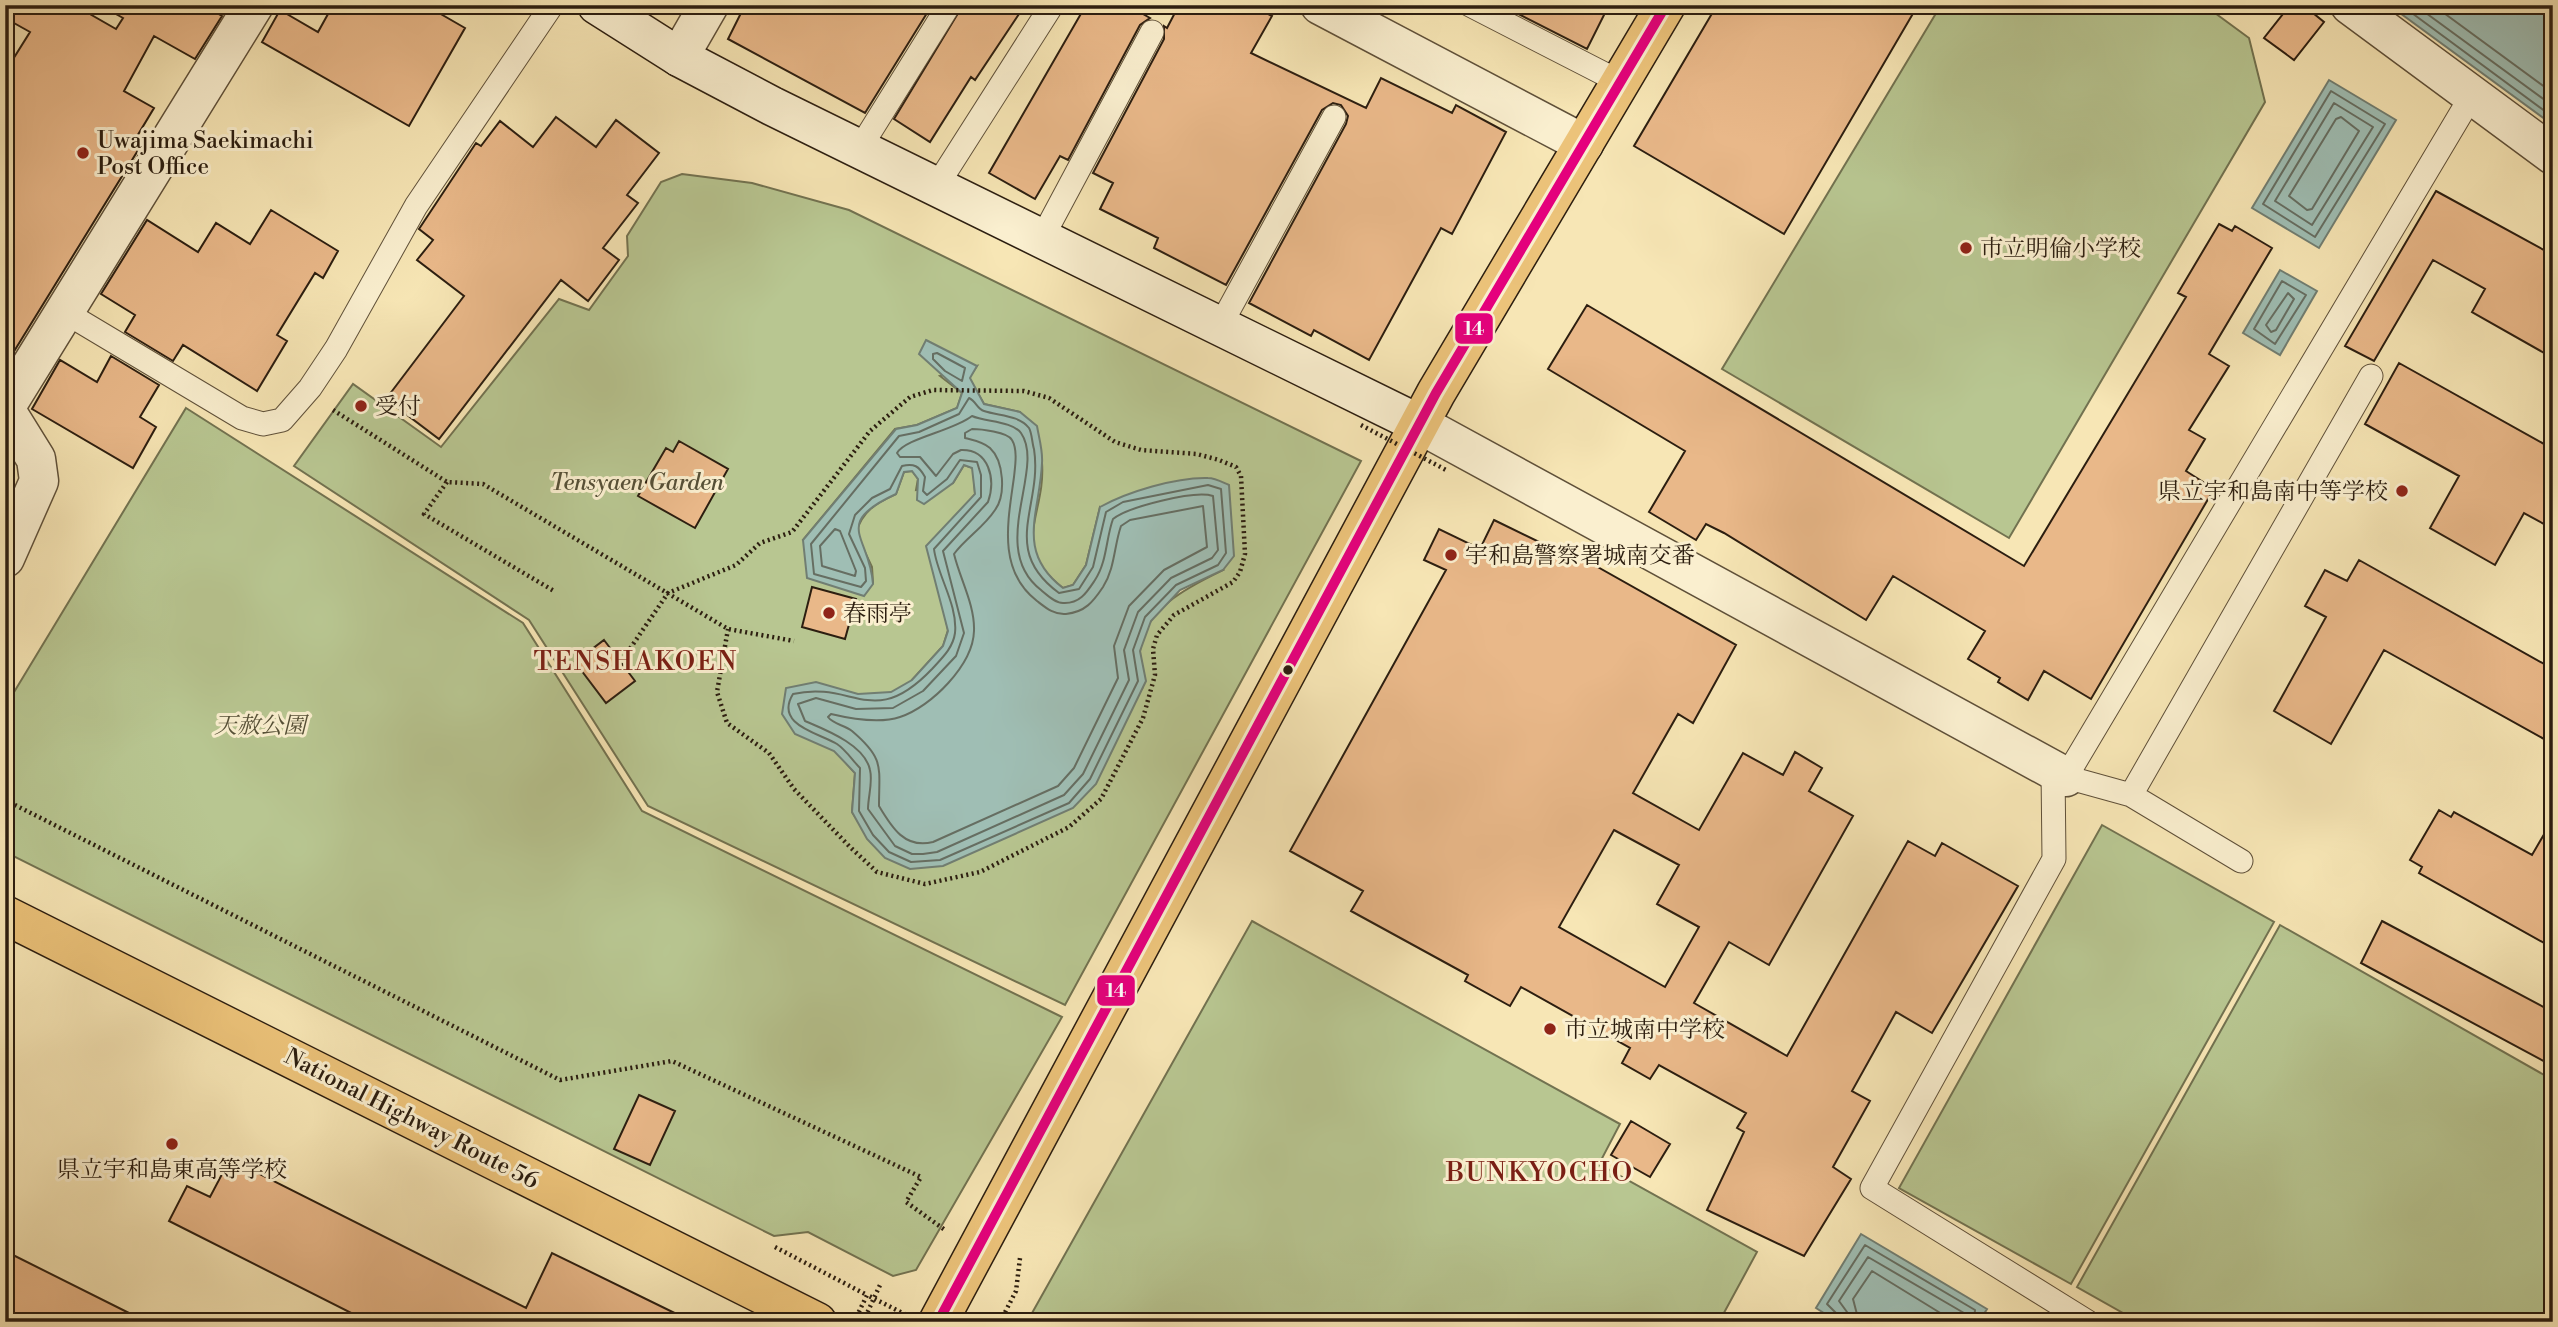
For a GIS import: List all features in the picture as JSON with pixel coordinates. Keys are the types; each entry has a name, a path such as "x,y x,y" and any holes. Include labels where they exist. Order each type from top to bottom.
{"highway":[{"path":"938,1322 1419,424 1666,5"},
{"name":"National Highway Route 56","path":"5,915 817,1322"}],"street":[{"path":"597,5 679,57 936,187 1419,424 2060,774"},
{"path":"679,57 709,5"},
{"path":"1321,5 1584,144"},
{"path":"2350,5 2553,155"},
{"path":"5,558 39,481 36,459 5,409 245,8"}],"lane":[{"path":"63,311 242,418 263,424 282,419 306,392 336,349 416,206 552,5"},
{"path":"860,148 949,5"},
{"path":"936,187 1052,5"},
{"path":"1470,5 1620,82"},
{"path":"1042,239 1152,32"},
{"path":"2088,1322 1872,1188 2054,859 2060,774 2472,95"},
{"path":"1220,326 1334,117"},
{"path":"2132,796 2371,376"},
{"path":"2060,774 2132,796 2241,861"}],"path":[{"path":"628,653 668,593 736,565 760,543 792,532 870,431 911,397 933,390 1024,391 1049,398 1115,442 1141,450 1197,454 1236,467 1241,476 1245,554 1240,572 1233,582 1174,615 1157,635 1153,649 1155,675 1143,718 1101,799 1069,827 980,872 925,884 877,872 794,789 769,753 727,723 717,692 728,629"},
{"path":"306,392 447,482 484,484 728,629 794,641"},
{"path":"1361,425 1448,471"},
{"path":"447,482 424,514 554,591"},
{"path":"5,800 560,1080 673,1061 921,1177 906,1202 946,1231"},
{"path":"775,1247 920,1322"},
{"path":"1000,1322 1016,1291 1020,1257"},
{"path":"863,1322 880,1285"},
{"path":"854,1322 867,1296"}],"green space":[{"path":"1941,5 2204,5 2249,38 2265,102 2009,538 1722,369"},
{"name":"Tensyaen Garden","path":"682,174 752,183 849,210 1361,461 1065,1005 648,806 529,620 294,466 353,384 441,447 559,299 589,310 628,256 627,236 661,182","holes":["977,366 969,378 984,404 1020,412 1036,444 1042,463 1042,482 1033,529 1033,544 1046,573 1063,588 1073,585 1086,565 1100,507 1223,570 1170,601 1149,623 1140,652 1144,675 1142,689 1106,705 872,843 852,812 855,773 846,763 912,680 943,646 948,630 943,606 969,502 975,494 973,468 964,465 953,483 916,490 918,479 912,471 904,472 896,494 876,504 866,513 856,533 872,567 873,583 864,595 803,540 895,429 917,425 957,408 962,393 940,376"]},
{"name":"天赦公園","path":"186,408 523,623 642,811 1062,1017 916,1270 893,1276 808,1232 774,1236 5,852 5,707"},
{"path":"2102,825 2274,922 2071,1284 1899,1188"},
{"path":"1252,921 1620,1124 1599,1164 1757,1252 1719,1322 1027,1322"},
{"path":"2280,925 2553,1080 2553,1322 2139,1322 2077,1287"}],"water":[{"path":"2389,5 2553,5 2553,125"},
{"path":"2329,80 2396,120 2319,248 2252,208"},
{"path":"2280,270 2317,291 2280,355 2243,333"},
{"path":"926,340 977,366 970,378 984,404 1020,412 1037,426 1042,458 1035,515 1035,545 1039,560 1048,574 1063,588 1073,585 1086,565 1100,507 1138,491 1181,480 1211,478 1229,485 1234,556 1223,570 1180,590 1151,621 1140,651 1146,681 1096,784 1073,808 943,866 910,869 885,858 867,839 852,812 855,773 834,751 795,734 782,714 786,688 816,682 858,694 891,692 912,680 943,646 948,631 926,546 975,494 972,468 964,465 953,483 924,504 917,500 918,479 912,471 904,472 896,494 865,514 859,523 859,532 873,584 864,596 807,578 803,540 896,429 917,425 957,408 962,393 919,354"},
{"path":"1861,1234 1987,1309 1979,1322 1838,1322 1816,1308"}],"building":[{"path":"5,5 74,5 116,29 123,18 100,5 203,5 222,16 195,59 154,36 124,91 154,108 133,143 140,147 5,366 5,72 30,32 5,18"},
{"path":"333,5 425,5 465,28 409,126 262,42 280,10 318,32"},
{"path":"745,5 932,5 865,113 728,39"},
{"path":"963,5 1025,5 975,80 971,77 930,142 894,119"},
{"path":"1086,5 1127,5 1150,18 1140,25 1068,160 1060,156 1035,199 989,173"},
{"path":"1179,5 1252,5 1272,16 1251,53 1366,108 1381,78 1452,113 1456,105 1506,132 1452,234 1441,228 1369,360 1314,330 1311,336 1249,303 1346,124 1348,116 1341,105 1333,103 1322,110 1226,285 1154,248 1158,238 1100,209 1113,183 1093,173 1164,39 1164,26 1167,28"},
{"path":"1501,5 1609,5 1587,49"},
{"path":"1717,5 1918,5 1784,234 1634,146"},
{"path":"2290,5 2303,5 2324,22 2294,60 2264,38"},
{"path":"556,117 596,147 616,120 659,153 627,195 638,203 603,248 619,260 588,301 561,280 439,439 386,399 464,296 417,260 433,240 419,229 476,143 481,146 500,121 533,147"},
{"path":"2436,191 2553,255 2553,358 2472,312 2485,289 2433,260 2374,361 2345,346"},
{"path":"271,210 338,251 323,278 315,273 277,335 287,341 257,391 183,345 173,361 125,332 135,315 101,294 147,220 198,252 216,223 250,244"},
{"path":"2219,224 2232,231 2235,226 2272,248 2209,354 2229,366 2189,430 2205,439 2186,471 2214,489 2091,699 2044,671 2028,700 1998,682 2000,678 1968,659 1985,631 1893,576 1866,620 1706,524 1696,540 1649,512 1685,451 1548,369 1587,305 2024,566 2186,297 2178,293"},
{"path":"111,356 159,385 140,417 156,427 133,468 32,409 60,360 97,382"},
{"path":"2399,363 2553,449 2553,529 2524,513 2495,565 2430,528 2459,476 2365,424"},
{"path":"679,441 728,469 695,528 638,496 666,448 673,452"},
{"path":"1494,520 1568,556 1571,552 1736,645 1693,723 1678,714 1633,793 1699,830 1743,753 1783,775 1795,752 1822,768 1809,791 1853,816 1769,965 1729,942 1694,1003 1787,1056 1908,841 1935,856 1942,843 2018,886 1932,1033 1896,1012 1852,1091 1870,1101 1833,1167 1851,1179 1804,1256 1707,1210 1744,1132 1737,1128 1746,1113 1659,1065 1650,1079 1622,1063 1630,1048 1521,987 1510,1006 1465,981 1468,975 1351,911 1363,891 1290,851 1446,570 1424,560 1439,529 1480,549","holes":["1614,830 1679,865 1657,904 1699,927 1665,987 1559,927"]},
{"path":"2359,560 2553,669 2553,744 2384,650 2331,744 2274,711 2326,617 2305,606 2325,570 2347,581"},
{"name":"春雨亭","path":"812,587 856,599 845,639 802,627"},
{"path":"604,640 635,681 606,703 575,662"},
{"path":"2439,810 2451,817 2454,812 2532,855 2553,819 2553,948 2419,873 2422,867 2410,860"},
{"path":"2382,921 2553,1012 2553,1066 2361,963"},
{"path":"639,1095 675,1111 650,1165 614,1149"},
{"path":"1631,1121 1670,1144 1650,1177 1611,1155"},
{"path":"230,1159 526,1308 552,1253 693,1322 369,1322 169,1221 187,1186 210,1197"},
{"path":"5,1251 147,1322 5,1322"}],"transit line":[{"name":"14","path":"938,1322 1436,393 1666,5"}],"place":[{"name":"Uwajima Saekimachi Post Office","path":"83,153"},
{"name":"市立明倫小学校","path":"1966,248"},
{"name":"受付","path":"361,406"},
{"name":"県立宇和島南中等学校","path":"2402,491"},
{"name":"宇和島警察署城南交番","path":"1451,555"},
{"name":"春雨亭","path":"829,613"},
{"name":"市立城南中学校","path":"1550,1029"},
{"name":"県立宇和島東高等学校","path":"172,1144"}],"district":[{"name":"TENSHAKOEN","path":"636,661"},
{"name":"BUNKYOCHO","path":"1540,1172"}]}
